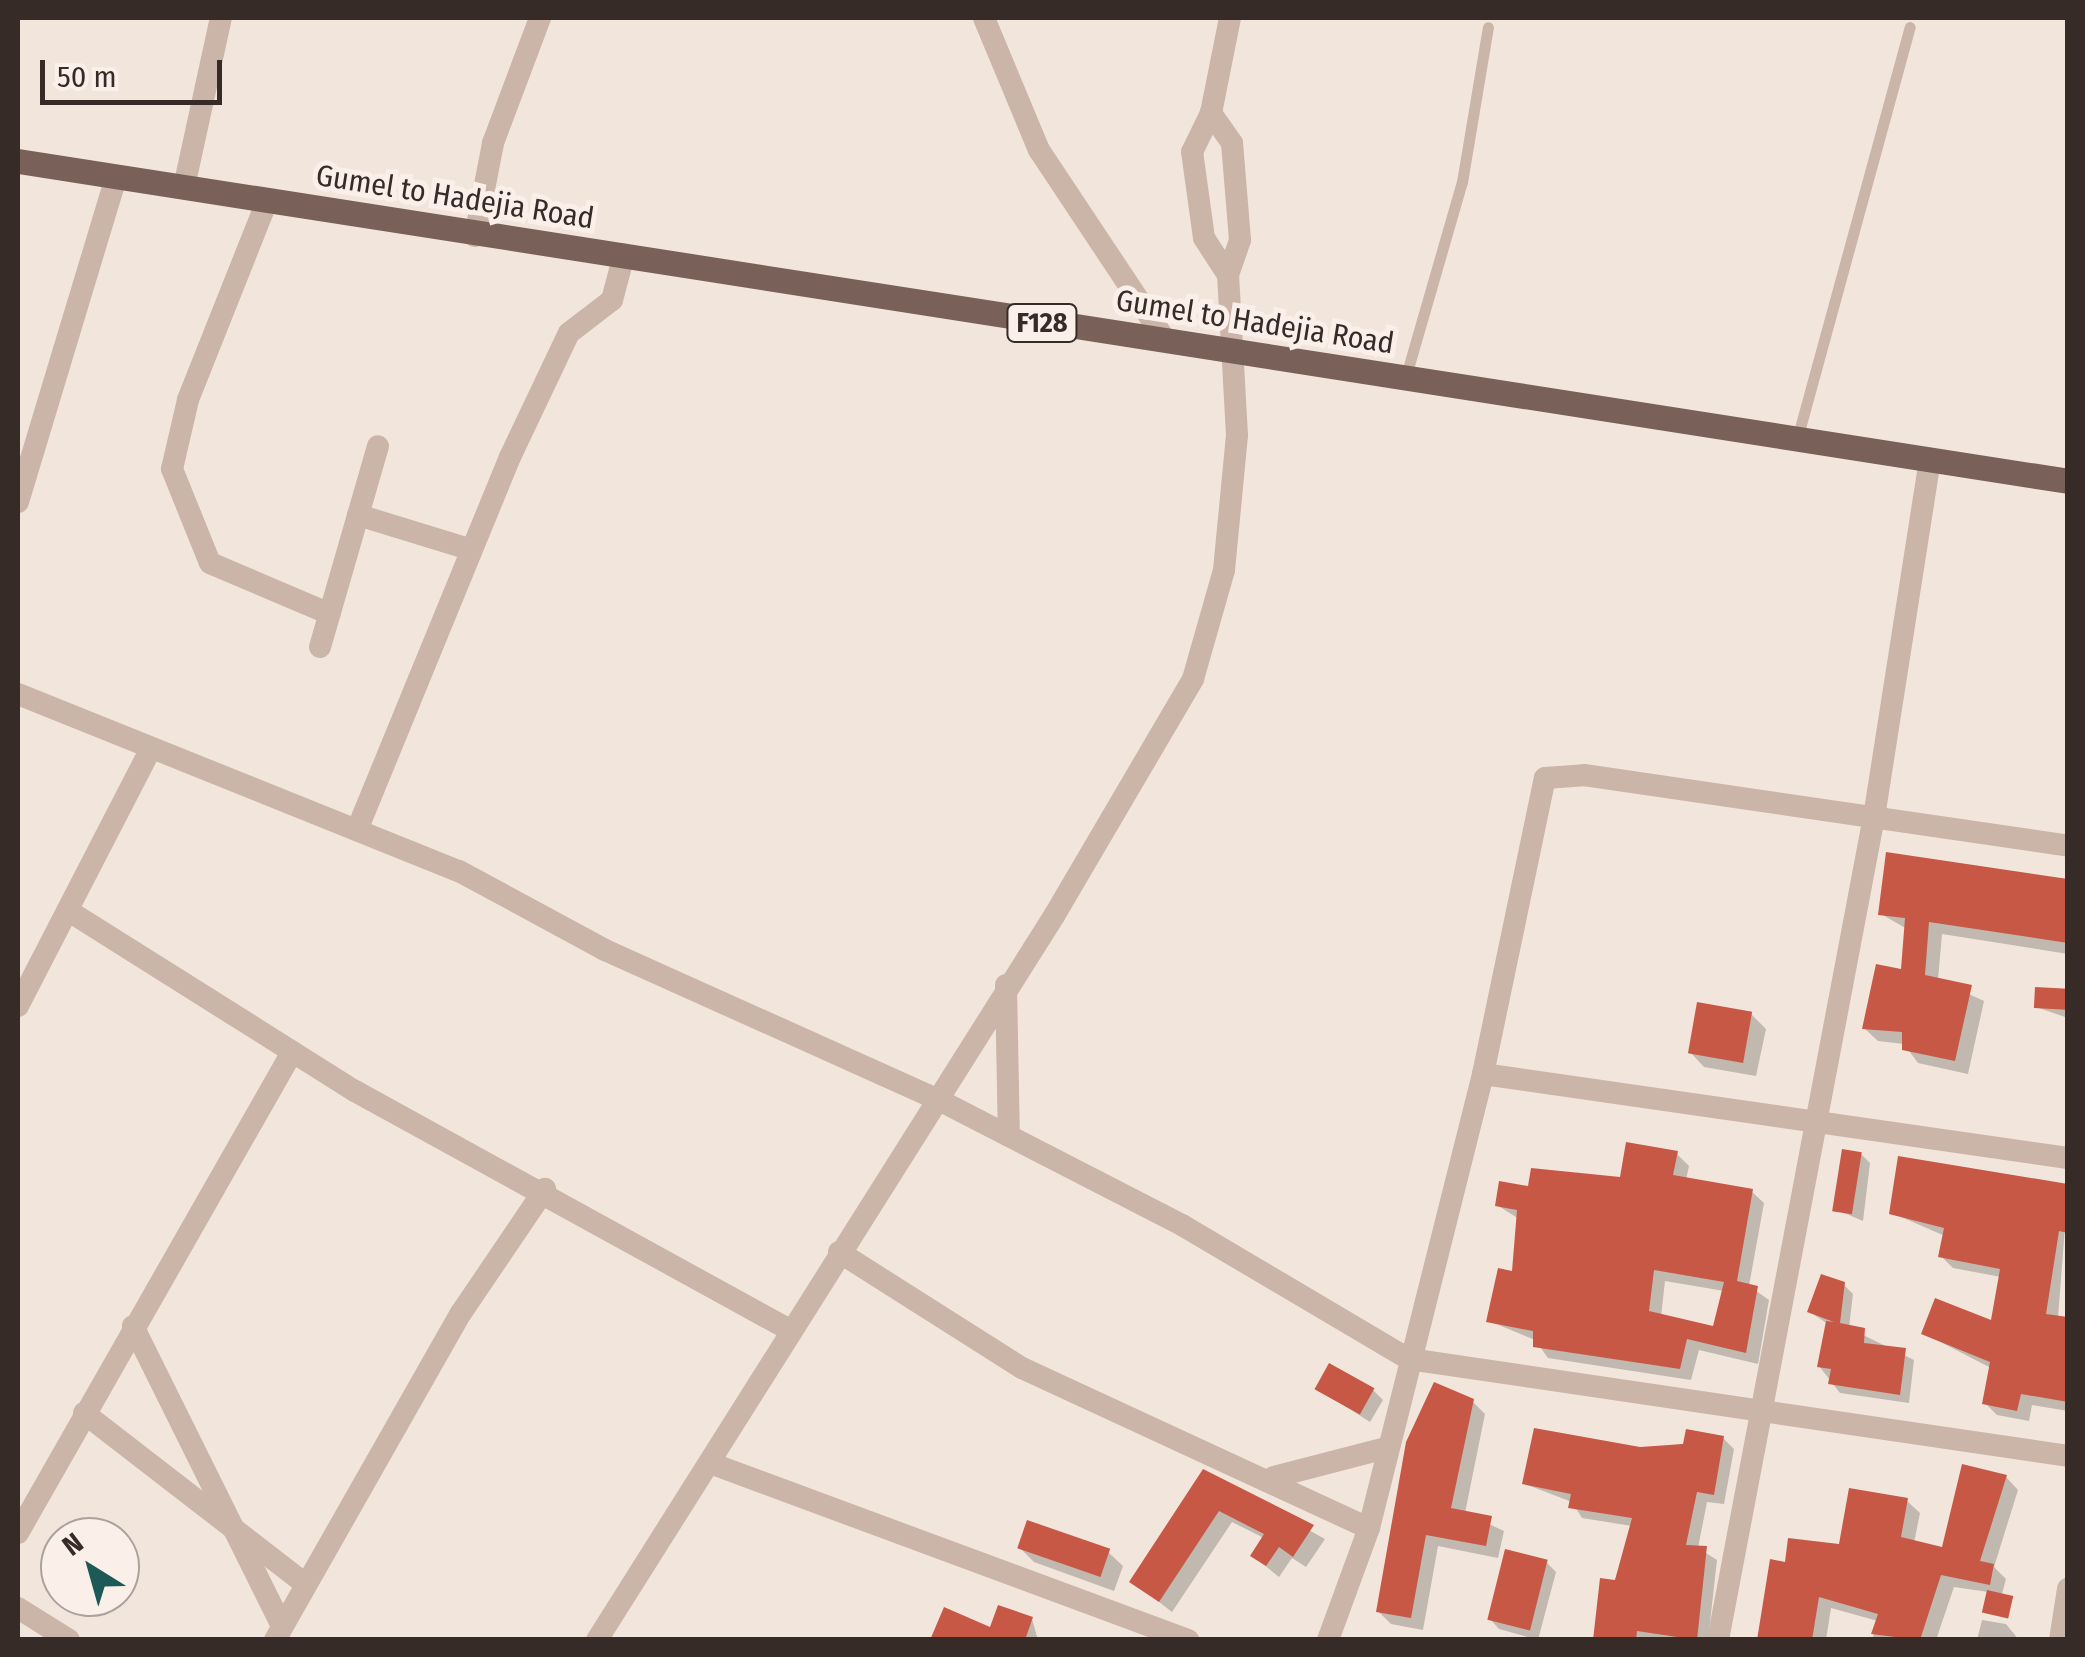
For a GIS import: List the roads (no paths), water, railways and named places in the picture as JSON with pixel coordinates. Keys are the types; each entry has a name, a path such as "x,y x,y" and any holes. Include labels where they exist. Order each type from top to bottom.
{"main road":[{"name":"Gumel to Hadejia Road","path":"18,162 475,236 624,255 855,299 1165,340 2068,481"}],"street":[{"path":"184,187 221,18"},
{"path":"475,236 493,143 540,18"},
{"path":"984,18 1039,150 1165,340"},
{"path":"597,1640 788,1330 937,1099 1193,678 1224,570 1237,354 1228,275 1195,203 1192,152 1212,113 1230,18"},
{"path":"1212,113 1232,143 1240,240 1228,275"},
{"path":"18,502 116,177"},
{"path":"267,200 188,400 172,470 210,563 330,614"},
{"path":"357,830 468,549 569,333 612,300 624,255"},
{"path":"320,648 378,446"},
{"path":"1718,1640 1765,1414 1810,1121 1874,817 1930,461"},
{"path":"358,515 468,549"},
{"path":"18,694 357,830 937,1099 1409,1359 2068,1456"},
{"path":"18,1006 72,913 150,750"},
{"path":"1328,1640 1369,1528 1483,1074 1545,778 1584,775 2068,846"},
{"path":"72,913 291,1054 544,1189 788,1330"},
{"path":"1006,985 1009,1136"},
{"path":"18,1533 291,1054"},
{"path":"1483,1074 2068,1158"},
{"path":"278,1633 544,1189"},
{"path":"839,1252 1022,1368 1274,1478 1369,1528"},
{"path":"133,1326 233,1528 278,1633"},
{"path":"84,1413 305,1584"},
{"path":"1274,1478 1386,1448"},
{"path":"710,1462 1188,1640"},
{"path":"2060,1640 2068,1589"},
{"path":"18,1608 70,1640"}],"lane":[{"path":"1797,438 1910,26"},
{"path":"1405,379 1462,182 1488,27"}]}
